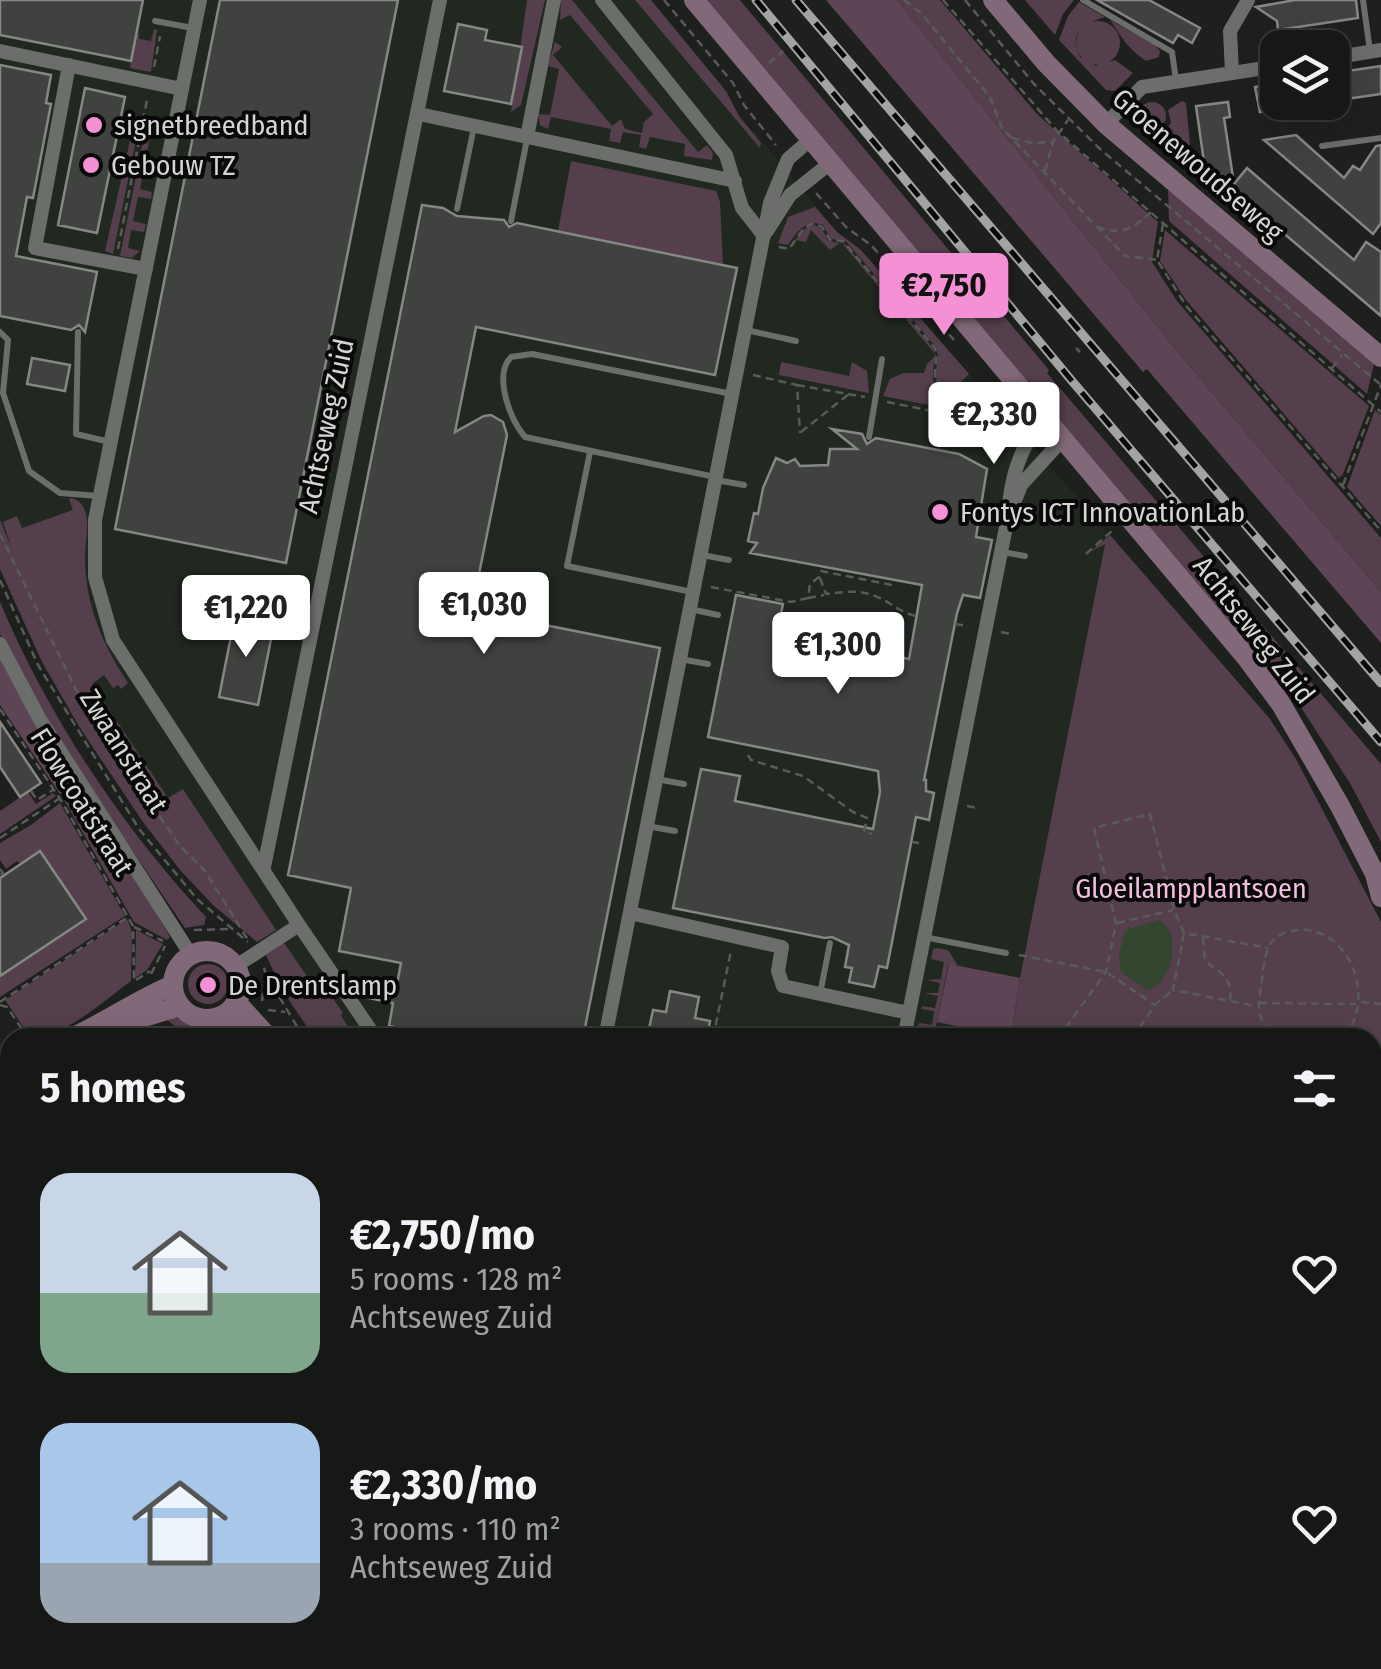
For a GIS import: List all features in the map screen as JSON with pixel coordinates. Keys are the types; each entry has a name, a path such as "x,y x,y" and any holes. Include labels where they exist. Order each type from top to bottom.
{"street":[{"path":"200,0 100,496 94,534 95,578 113,640 369,1028"},
{"name":"Achtseweg Zuid","path":"264,867 440,0"},
{"path":"527,137 554,32 554,0"},
{"path":"602,0 726,155 742,208 764,240"},
{"name":"Achtseweg Zuid","path":"694,0 1234,642 1281,704 1340,806 1378,877 1381,897"},
{"name":"Groenewoudseweg","path":"994,0 1046,64 1106,124 1379,350"},
{"path":"1232,73 1230,31 1248,0"},
{"path":"0,50 182,90"},
{"path":"1350,55 1376,51"},
{"path":"69,65 34,248 146,269"},
{"path":"1106,124 1142,87 1260,69"},
{"path":"419,114 527,137 555,150 736,180"},
{"path":"607,1028 770,203 788,159 810,140"},
{"path":"764,240 790,195 829,164"},
{"path":"906,1028 1008,517 1009,493 1032,431 1045,419"},
{"path":"1008,517 1021,486 1062,440"},
{"name":"Zwaanstraat","path":"0,644 39,718 191,954"},
{"path":"630,913 782,947 778,972 780,983 786,988 909,1013"},
{"path":"236,966 299,925"},
{"path":"239,1010 205,1020 187,1013 172,985 178,967 191,954 211,950 229,958 242,984 239,1010 245,1028"},
{"path":"110,1028 138,999 172,985"},
{"path":"113,1028 180,1006"},
{"path":"239,1010 258,1028"}],"lane":[{"name":"Groenewoudseweg","path":"1083,0 1172,52 1176,81"},
{"path":"1363,0 1376,51"},
{"path":"159,22 194,28"},
{"path":"457,209 474,126"},
{"path":"511,221 527,137"},
{"path":"1322,146 1381,138"},
{"path":"746,330 796,341"},
{"path":"0,332 8,340 2,363 3,393 29,470 60,492 100,496"},
{"path":"78,332 76,434 111,442"},
{"path":"733,394 532,354 508,360 504,366 503,384 516,426 525,437 744,486"},
{"path":"869,437 882,359"},
{"path":"590,452 567,566 694,588"},
{"path":"1001,552 1025,556"},
{"path":"701,555 729,560"},
{"path":"690,609 718,615"},
{"path":"680,659 708,664"},
{"path":"656,778 684,784"},
{"path":"647,826 675,831"},
{"path":"924,937 1006,952"},
{"path":"820,995 830,943"}],"path":[{"path":"664,0 788,159"},
{"path":"904,0 921,13 990,97 1002,128 1125,256 1157,260"},
{"path":"943,0 1058,132 1381,412"},
{"path":"115,263 159,22"},
{"path":"772,61 783,51"},
{"path":"1044,172 1053,142 1070,119"},
{"path":"1011,138 1053,142"},
{"path":"807,182 846,227 872,246 957,345"},
{"path":"1096,226 1110,232 1124,231 1151,212"},
{"path":"1163,222 1157,260 1187,307 1381,531"},
{"path":"764,240 788,249 804,228 814,223 822,227 830,240 846,244 936,350 934,380 940,395 974,419"},
{"path":"1331,370 1343,353"},
{"path":"737,372 1002,424"},
{"path":"1342,487 1381,384"},
{"path":"797,385 800,433 849,394"},
{"path":"1086,554 1114,525"},
{"path":"0,534 84,706 170,832 206,872 250,943"},
{"path":"826,594 819,578 821,571 892,585 892,581"},
{"path":"808,598 810,584 819,578"},
{"name":"Zwaanstraat","path":"0,580 38,665 138,829 197,899 232,930"},
{"path":"694,588 792,602 826,594 866,593 897,611 916,616"},
{"path":"955,624 962,625"},
{"name":"Flowcoatstraat","path":"0,710 60,798 133,926"},
{"path":"748,754 751,760 808,780 867,818 864,832 872,834"},
{"path":"31,790 37,800 54,789"},
{"path":"0,838 60,798"},
{"path":"1065,1028 1106,972 1116,924 1094,828 1150,814 1174,910 1184,933 1173,990 1155,1005 1139,1028"},
{"path":"912,842 919,843"},
{"path":"0,869 0,875"},
{"path":"1116,924 1174,910"},
{"path":"21,1028 0,1003 128,917"},
{"path":"152,970 134,982 133,926 168,944"},
{"path":"1270,1028 1262,1022 1258,1005 1268,948 1276,938 1292,930 1314,931 1332,938 1350,962 1359,1003 1350,1028"},
{"path":"1184,933 1268,948"},
{"path":"1203,936 1205,960 1228,979 1230,1001"},
{"path":"715,1028 734,937"},
{"path":"1006,952 1106,972 1155,1005"},
{"path":"266,974 297,1028"},
{"path":"1173,990 1258,1005 1381,1004"},
{"path":"239,1010 287,1012"}],"shaded area":[{"path":"0,0 651,0 726,91 744,124 755,132 837,232 861,250 1110,535 1105,543 1012,1028 319,1028 33,599 0,521"},
{"path":"826,0 897,0 1176,350 1381,592 1381,643 1147,369 1143,372"},
{"path":"0,654 64,766 72,785 60,794 0,705"},
{"path":"1159,920 1170,935 1171,957 1163,978 1147,990 1121,972 1119,955 1125,930"},
{"path":"949,964 1020,978 1012,1028 967,1028 937,1022"}],"green space":[{"path":"527,0 545,0 521,105 511,112"},
{"path":"561,0 572,0 698,152 707,145 713,153 712,160 684,156 685,144 650,137 646,149 639,147 641,135 623,132 620,143 609,141 611,129 551,117 548,129 540,125 538,114 550,115 559,69 548,66 555,42 562,47 553,55 612,126 621,119 625,129 642,133 644,122 653,114 570,15 560,20"},
{"path":"635,0 651,0 726,91 739,116 761,143 760,148"},
{"path":"704,0 740,0 1049,370 1047,373 1381,764 1381,842 1351,785 1295,698 1285,698"},
{"path":"897,0 940,0 1037,114 1158,222 1152,262 1177,301 1381,538 1381,592 1176,350"},
{"path":"1025,0 1074,0 1055,35"},
{"path":"1079,2 1105,17 1080,30 1076,41 1080,57 1096,66 1115,60 1133,73 1115,91 1106,90 1059,40 1068,16"},
{"path":"1110,20 1155,45 1159,57 1146,61"},
{"path":"1098,21 1113,28 1120,43 1113,58 1098,65 1083,58 1076,43 1083,28"},
{"path":"138,26 139,39 151,41 154,29 157,30 151,72 130,68"},
{"path":"1182,101 1186,103 1190,144 1187,147 1166,129 1171,123 1168,110"},
{"path":"1152,102 1162,106 1166,116 1162,126 1152,130 1142,126 1138,116 1142,106"},
{"path":"132,118 140,120 113,254 105,251"},
{"path":"146,127 165,130 164,134 151,133 146,157 159,160 158,167 145,165 140,189 152,192 151,199 138,197 133,221 146,224 144,232 131,230 128,248 140,251 132,258 120,256"},
{"path":"571,161 716,191 723,264 558,231"},
{"path":"1168,187 1374,364 1367,394 1169,221"},
{"path":"815,207 837,232 861,250 969,374 961,382 979,403 998,406 991,408 989,417 965,410 943,395 936,380 936,347 846,241 831,239 823,225 812,223 798,231 788,245 778,243 788,217"},
{"path":"815,225 828,241 840,243 830,250 811,230 806,242 795,240 807,227"},
{"path":"1165,230 1369,406 1339,478 1186,300 1160,261"},
{"path":"842,244 845,244 935,353"},
{"path":"935,356 935,388 943,398 969,413 883,396 890,379 903,373 924,373"},
{"path":"781,362 849,376 852,362 867,371 869,393 779,375"},
{"path":"1375,410 1381,415 1381,526 1347,487"},
{"path":"69,499 84,508 86,516 86,577 92,610 128,683 121,689 118,685 113,688 104,675 92,684 168,798 183,789 276,930 257,942 213,905 143,822 80,728 42,662 0,569 0,520 12,549 3,522 17,516 22,528 73,510"},
{"name":"Gloeilampplantsoen","path":"1110,535 1270,719 1296,759 1381,922 1381,1028 1012,1028 1105,544 1090,552"},
{"path":"0,602 40,687 89,768 145,845 206,917 204,925 185,928 64,750 0,634"},
{"path":"72,785 94,820 109,834 164,926 170,937 167,940 134,922 64,800 70,796 66,789"},
{"path":"28,792 36,804 53,793 56,796 0,834 0,811"},
{"path":"60,803 125,916 0,997 0,971 3,974 85,919 41,852 6,869 0,860 0,843"},
{"path":"127,919 132,932 131,981 96,1008 64,1028 24,1028 5,1000"},
{"path":"136,930 163,944 147,970 135,978"},
{"path":"284,943 311,982 319,978 348,1027 308,1028 282,990 266,955"},
{"path":"933,949 948,950 958,966 948,965 936,1028 922,1028 918,1027 919,1023 932,1025 934,1011 921,1009 922,1006 935,1008 938,996 924,993 938,993 940,983 927,980 941,979 944,962 931,959"},
{"path":"208,964 222,970 228,984 222,998 208,1004 194,998 188,984 194,970"},
{"path":"163,1016 223,1028 179,1028"}],"building":[{"path":"0,0 143,0 131,61 0,35"},
{"path":"220,0 398,0 286,563 115,529"},
{"path":"1097,0 1149,0 1200,28 1192,43 1178,35 1173,43"},
{"path":"1295,0 1356,0 1358,18 1278,30 1277,21 1256,7"},
{"path":"458,24 487,30 485,40 522,47 511,104 444,91"},
{"path":"0,65 51,75 46,103 51,104 33,198 27,197 16,256 97,272 85,332 79,325 71,330 0,316"},
{"path":"1381,66 1381,94 1350,98 1350,71"},
{"path":"1260,86 1260,112 1255,87"},
{"name":"Gebouw TZ","path":"85,88 125,97 97,233 58,225"},
{"path":"1228,102 1230,117 1224,118 1234,184 1247,168 1354,260 1366,242 1381,252 1381,316 1213,168 1205,169 1196,106"},
{"path":"1296,135 1344,178 1353,166 1360,170 1376,146 1381,145 1381,223 1373,234 1264,140"},
{"path":"422,205 443,208 457,216 504,220 509,227 517,223 737,268 715,375 476,327 455,432 491,415 503,422 507,435 476,589 539,602 535,623 660,648 585,1028 389,1026 393,1003 364,997 367,984 396,989 401,963 339,951 351,888 288,875"},
{"path":"32,358 70,365 65,391 27,384"},
{"path":"832,429 862,434 867,444 876,438 959,454 987,469 976,537 992,540 980,598 963,595 957,613 924,780 926,791 934,793 929,820 916,817 887,968 879,966 874,987 849,982 852,968 845,967 849,945 832,937 673,908 701,769 740,776 735,801 873,829 880,792 878,771 708,737 736,595 783,604 777,632 909,659 922,585 750,553 757,543 748,541 754,513 758,514 763,488 776,458 787,463 795,459 800,466 828,465 830,449 857,449"},
{"path":"235,616 274,624 258,705 219,697"},
{"path":"0,722 41,783 20,797 0,767"},
{"path":"40,851 86,919 0,976 0,878"},
{"path":"670,991 699,997 695,1018 710,1021 709,1028 649,1028 653,1010 666,1012"}],"railway":[{"path":"756,0 1072,381 1381,742"},
{"path":"796,0 1381,683"}],"place":[{"name":"signetbreedband","path":"94,125"},
{"name":"Gebouw TZ","path":"91,165"},
{"name":"Fontys ICT InnovationLab","path":"940,512"},
{"name":"De Drentslamp","path":"208,985"}]}
